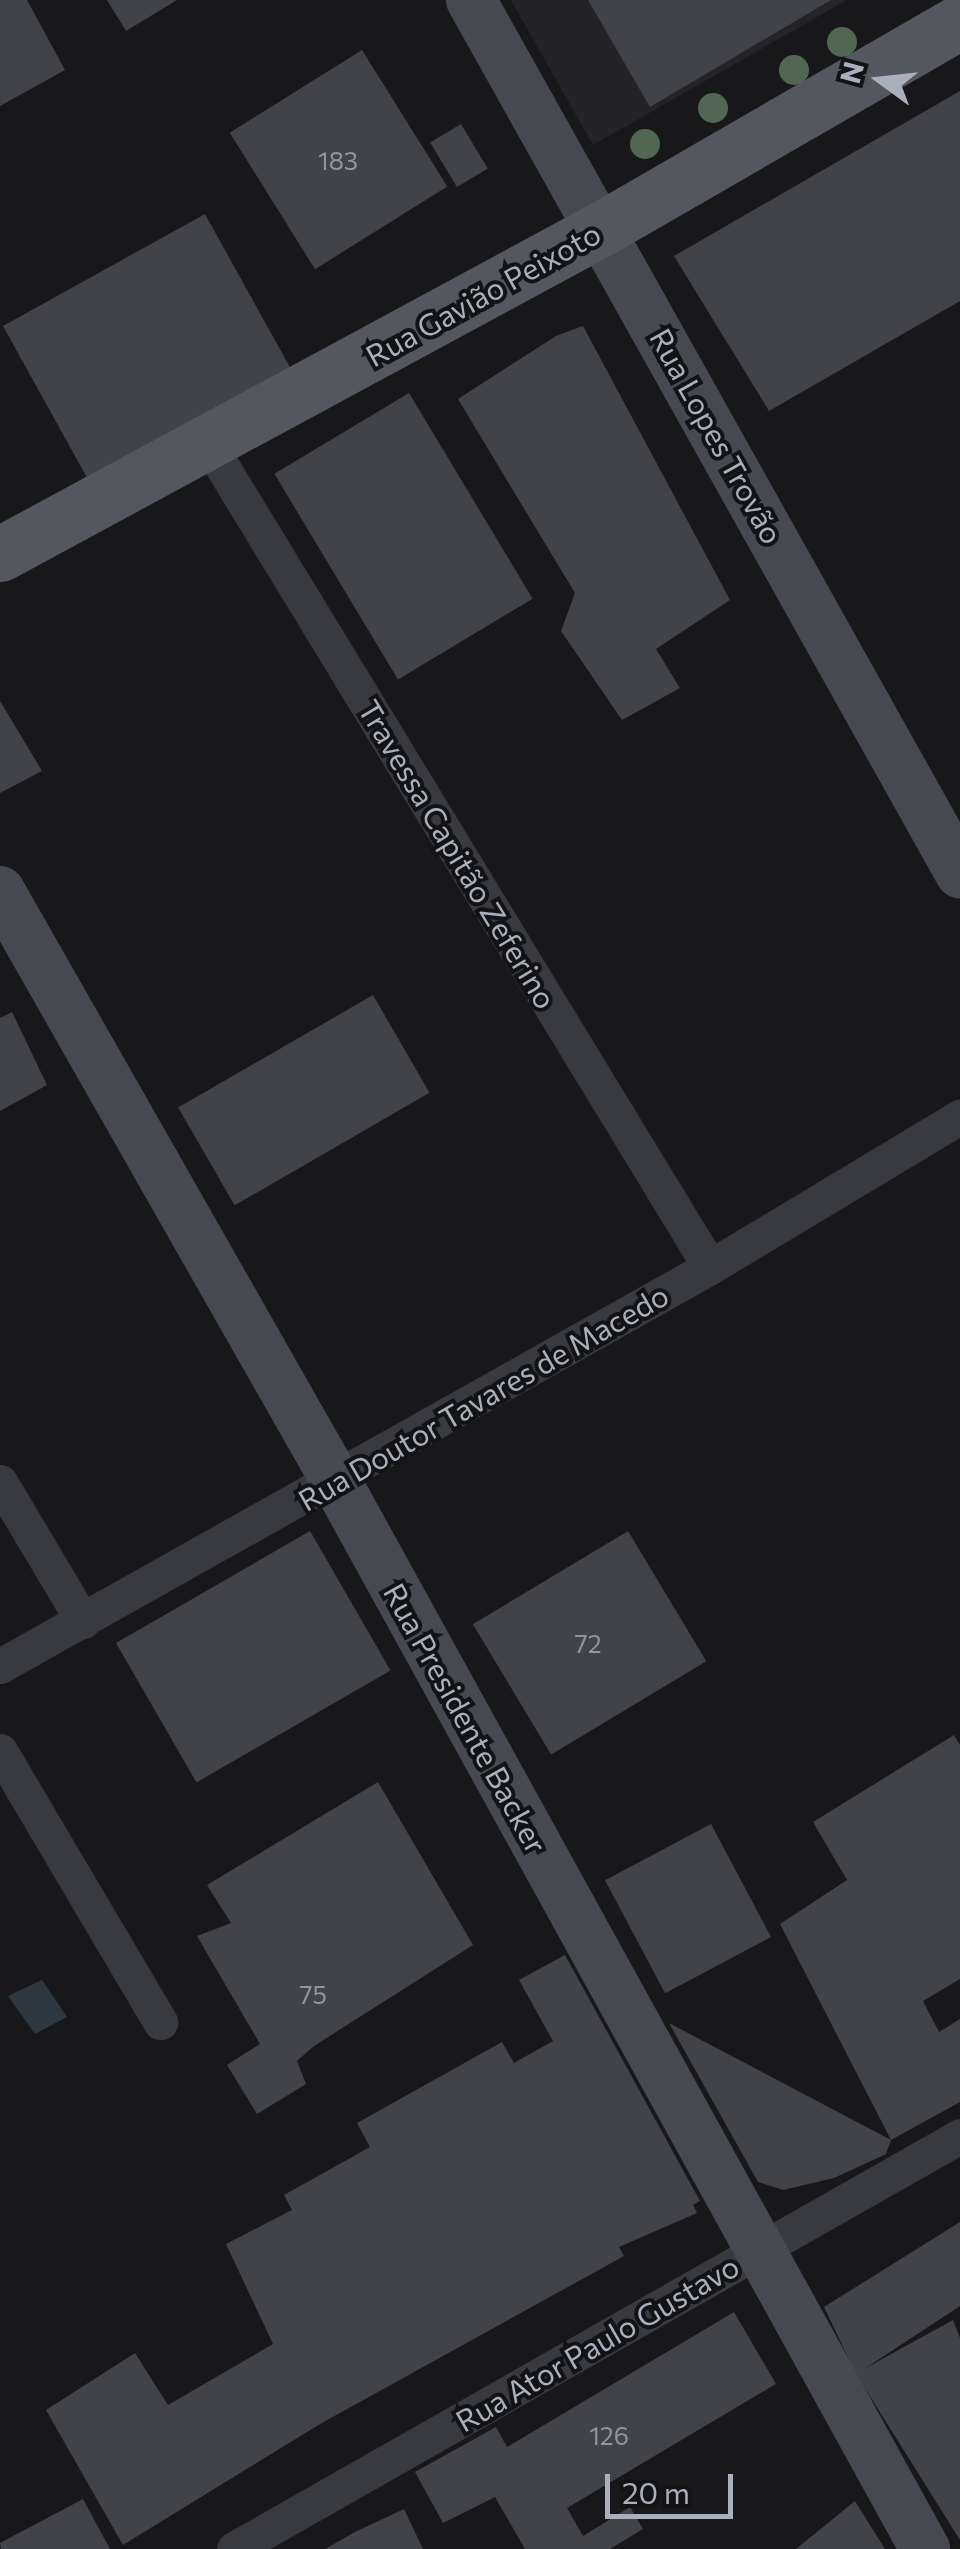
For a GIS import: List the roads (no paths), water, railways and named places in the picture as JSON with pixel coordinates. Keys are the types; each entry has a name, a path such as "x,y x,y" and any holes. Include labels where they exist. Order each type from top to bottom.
{"main road":[{"name":"Rua Gavião Peixoto","path":"0,554 602,229 960,22"}],"street":[{"name":"Rua Lopes Trovão","path":"471,0 944,812 960,874"},
{"name":"Travessa Capitão Zeferino","path":"206,440 710,1267"},
{"name":"Rua Presidente Backer","path":"0,891 336,1481 925,2549"},
{"name":"Rua Doutor Tavares de Macedo","path":"0,1666 336,1481 710,1267 960,1117"},
{"path":"0,1482 83,1621"},
{"path":"0,1751 160,2022"},
{"name":"Rua Ator Paulo Gustavo","path":"234,2549 960,2136"}]}
